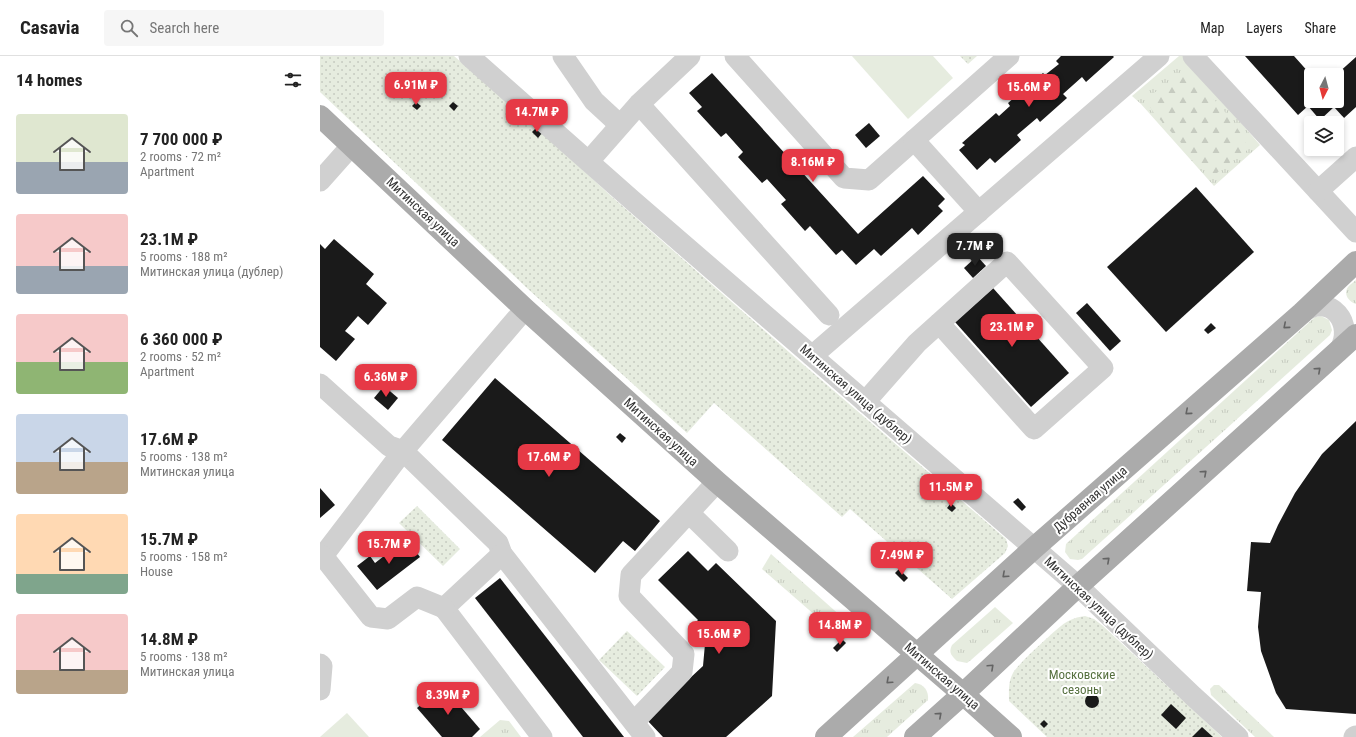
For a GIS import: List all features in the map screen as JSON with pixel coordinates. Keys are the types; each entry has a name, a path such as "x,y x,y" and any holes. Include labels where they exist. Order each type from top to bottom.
{"main road":[{"name":"Митинская улица","path":"320,116 525,309 717,482 918,654 1011,737"},
{"name":"Дубравная улица","path":"826,737 1034,548 1302,313 1352,266"},
{"path":"914,737 963,694 1078,586 1356,335"}],"street":[{"name":"Митинская улица (дублер)","path":"469,56 1078,586 1192,696 1238,737"},
{"path":"563,56 594,101 620,125"},
{"path":"589,162 639,104 690,56"},
{"path":"735,56 844,178 869,180 1009,56"},
{"path":"812,356 1159,56"},
{"path":"1193,56 1356,232"},
{"path":"639,104 829,315"},
{"path":"914,140 979,212"},
{"path":"320,181 352,145"},
{"path":"1318,191 1356,157"},
{"path":"865,402 917,343 939,323 1007,262 1103,368 1034,429 939,323"},
{"path":"1352,266 1340,281 1340,295 1346,308 1356,315"},
{"path":"1302,313 1319,305 1328,306 1340,313 1345,321 1347,330 1346,339 1339,351"},
{"path":"525,309 403,451 321,556 371,617 388,619 417,597 444,608 542,737"},
{"path":"320,384 389,446 403,451 498,543 502,554 639,730 682,672 684,654 629,596 631,575 717,482"},
{"path":"689,513 728,551"},
{"path":"444,608 502,554"},
{"path":"320,664 322,666 320,690"}],"green space":[{"path":"320,56 454,56 540,130 611,196 798,360 1006,539 1008,546 1005,553 952,599 850,509 842,517 714,403 687,433 528,289 320,92"},
{"path":"852,56 933,56 953,78 908,119"},
{"path":"960,56 977,56 968,64"},
{"path":"1179,56 1184,56 1260,145 1214,186 1141,104 1132,96"},
{"path":"1190,75 1215,100 1244,138 1249,149 1212,177 1154,113 1145,99 1176,78"},
{"path":"1356,280 1356,304 1349,300 1346,292 1349,286"},
{"path":"1321,316 1329,320 1332,330 1330,335 1082,559 1070,559 1065,552 1066,544 1315,317"},
{"path":"417,506 460,549 443,566 399,523"},
{"path":"771,554 843,618 832,630 762,569"},
{"path":"995,607 1013,623 967,663 957,661 952,656 952,645"},
{"name":"Московские сезоны","path":"1085,616 1094,619 1103,626 1222,737 1047,737 1009,701 1010,680 1016,669 1054,632 1070,620"},
{"path":"627,631 665,667 637,696 599,660"},
{"path":"915,683 925,688 928,694 928,700 887,737 853,737"},
{"path":"1214,685 1219,685 1274,737 1255,737 1211,695 1210,689"},
{"path":"347,713 369,737 320,737"},
{"path":"500,720 509,721 521,737 480,737"}],"building":[{"path":"1061,56 1114,57 1086,82 1082,77 1063,94 1067,98 1040,122 1037,118 1017,135 1021,140 995,163 990,158 977,170 959,150 965,145 962,143 996,113 999,116 1010,106 1008,103 1043,73 1045,75 1059,64 1056,61"},
{"path":"1245,56 1294,56 1305,68 1304,108 1306,108 1298,115"},
{"path":"1356,57 1356,107 1344,118 1344,116 1342,116 1335,108 1344,108 1344,68"},
{"path":"712,73 858,234 923,176 945,199 938,206 943,211 918,235 912,228 881,256 874,249 856,265 842,250 836,255 810,226 805,231 781,204 786,200 767,179 762,183 738,157 743,152 726,133 721,137 697,111 702,107 689,93"},
{"path":"416,102 421,106 417,110 412,106"},
{"path":"453,102 458,106 454,111 449,106"},
{"path":"1310,108 1333,108 1324,116 1317,116"},
{"path":"869,123 880,136 866,148 855,135"},
{"path":"536,128 542,133 538,138 532,132"},
{"path":"1196,187 1254,252 1166,332 1107,267"},
{"path":"334,239 374,274 366,284 387,303 368,325 358,316 345,331 355,339 336,361 320,347 320,244 325,249"},
{"path":"977,256 986,266 973,278 964,268"},
{"path":"993,288 1069,373 1031,407 955,322"},
{"path":"1087,303 1121,341 1110,351 1076,313"},
{"path":"1211,323 1216,328 1208,334 1204,330"},
{"path":"495,378 660,521 635,551 623,541 595,573 442,440"},
{"path":"384,386 398,398 388,410 374,398"},
{"path":"1356,421 1356,714 1286,709 1276,693 1261,651 1258,627 1261,592 1247,591 1251,542 1270,543 1295,493 1322,454"},
{"path":"620,433 626,438 622,443 616,437"},
{"path":"320,488 335,505 320,518"},
{"path":"1018,498 1026,507 1022,511 1013,502"},
{"path":"951,503 956,508 952,512 947,508"},
{"path":"406,539 420,557 377,590 357,566 370,556 375,563"},
{"path":"913,543 918,547 914,552 909,548"},
{"path":"688,551 708,571 716,563 776,621 772,696 726,737 663,737 646,719 703,666 705,644 690,628 698,620 658,580"},
{"path":"899,569 908,578 904,582 895,573"},
{"path":"500,578 624,737 583,737 475,598"},
{"path":"842,639 846,643 837,652 833,648"},
{"path":"443,686 480,729 472,737 442,737 417,708"},
{"path":"1089,694 1095,694 1099,698 1099,704 1095,708 1089,708 1085,704 1085,698"},
{"path":"1171,704 1186,718 1176,729 1161,715"},
{"path":"1044,720 1048,724 1044,728 1040,724"},
{"path":"1202,727 1213,737 1192,737"}]}
